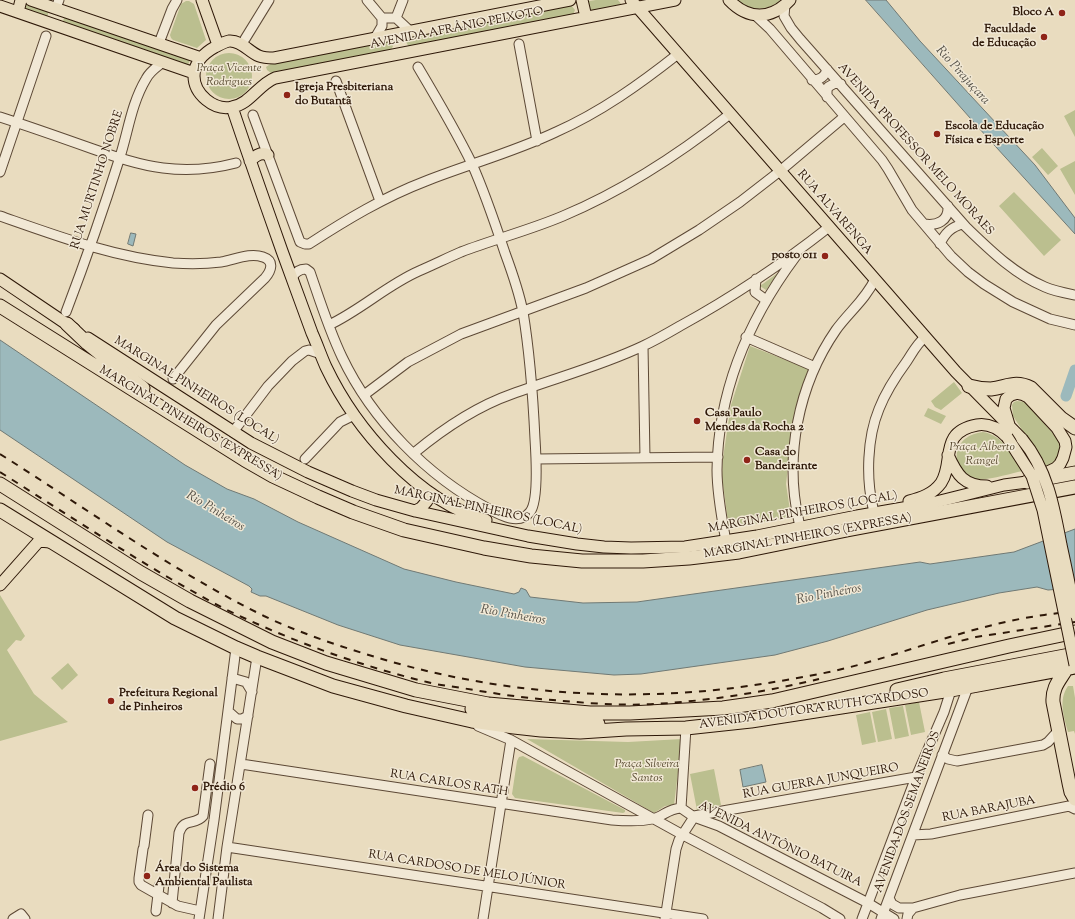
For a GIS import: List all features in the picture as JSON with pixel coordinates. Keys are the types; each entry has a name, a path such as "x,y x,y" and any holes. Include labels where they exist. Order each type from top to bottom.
{"highway":[{"name":"MARGINAL PINHEIROS (EXPRESSA)","path":"0,306 179,419 273,476 353,512 404,530 484,548 531,556 582,561 643,561 688,558 739,552 1075,487"},
{"path":"67,318 87,343 179,419"},
{"path":"969,386 992,389 1017,384 1028,386 1032,388 1061,418 1075,428"},
{"path":"1027,482 1075,473"},
{"path":"0,484 141,573 190,602 272,642 326,663 416,690 488,704 590,713 630,713 723,708 772,701 1075,632"},
{"path":"847,530 932,503"},
{"name":"AVENIDA DOUTORA RUTH CARDOSO","path":"0,510 175,618 236,648 333,686 406,706 472,721 541,730 580,732 626,729 686,728 751,721 951,690 1072,667"},
{"path":"846,706 863,698 944,679 1075,654"},
{"path":"1072,667 1054,687 1052,693 1058,731 1073,802"},
{"path":"416,690 437,700 460,707 500,715 594,724 626,729"}],"main road":[{"path":"18,12 21,0"},
{"path":"31,0 57,4 201,58"},
{"path":"202,0 218,45 201,58 194,72 195,83 206,99 216,106 232,108 292,278 326,368 354,415 391,459 427,492 454,507 482,519 516,528 570,538 635,543 697,541 918,499 933,491 944,478 950,444 954,437 971,426 987,425 1008,432 1028,468 1038,492 1043,510 1072,667"},
{"name":"AVENIDA AFRÂNIO PEIXOTO","path":"218,45 228,41 236,42 254,54 265,58 277,57 570,0"},
{"path":"582,0 586,17"},
{"name":"AVENIDA AFRÂNIO PEIXOTO","path":"232,108 244,103 268,81 288,75 586,17 634,4 675,0"},
{"path":"728,0 740,10 755,15 775,11 788,3"},
{"name":"RUA ALVARENGA","path":"634,4 1008,432 1022,439 1037,461 1044,475 1055,514 1075,614"},
{"path":"0,6 194,72"},
{"path":"250,161 259,154 268,155"},
{"name":"MARGINAL PINHEIROS (LOCAL)","path":"0,279 67,318 232,432 308,472 376,500 415,511 528,536 577,544 631,548 693,546 757,536 932,503 1004,485 1027,482 1051,471 1059,465 1065,452 1065,442 1057,428 1028,397 1020,393 1009,396 1005,403 1004,408 1008,432"},
{"path":"948,455 956,472 968,483 980,486 1004,485"},
{"path":"415,511 421,508 427,501 427,492"},
{"path":"0,585 39,541 50,542"}],"street":[{"path":"159,43 177,0"},
{"path":"245,40 269,0"},
{"path":"367,0 382,18 382,26 375,38"},
{"path":"396,18 403,0"},
{"name":"AVENIDA PROFESSOR MELO MORAES","path":"788,3 784,16 791,28 963,224 987,248 1015,271 1046,287 1075,295"},
{"path":"755,15 770,30 888,169 912,210 940,244 968,272 1013,302 1050,319 1075,325"},
{"path":"382,18 396,18 410,31"},
{"path":"0,172 46,36"},
{"path":"519,44 538,141"},
{"path":"253,115 300,242 309,244 380,201 425,181 538,141 577,122 612,102 639,84 678,54"},
{"name":"RUA MURTINHO NOBRE","path":"67,318 120,158 137,96 146,79 154,69 163,62"},
{"path":"292,278 298,271 306,269 308,271 342,358 376,413 390,430 424,464 471,499 509,518 516,519 526,516 534,506 536,459 532,387 523,311 500,239 472,165 456,133 418,67"},
{"path":"812,80 822,78 827,69"},
{"path":"336,81 380,201"},
{"path":"827,97 828,87 835,84 841,84"},
{"path":"329,325 341,320 390,286 417,272 460,253 532,229 565,216 608,195 659,166 692,144 730,114"},
{"path":"0,117 120,158 150,166 174,169 214,168 236,163"},
{"path":"364,395 408,362 460,334 586,288 651,259 728,210 780,171 844,117"},
{"path":"924,224 935,225 942,222 947,214 948,206"},
{"path":"0,216 90,247 135,258 175,263 200,264 222,262 253,255 262,256 271,262 269,272 265,278 216,325 173,379"},
{"path":"940,244 943,237 949,230 963,224"},
{"path":"414,453 449,426 479,408 511,394 576,373 643,346 732,296 802,249 829,227"},
{"path":"725,536 719,496 718,457 726,400 738,358 746,337 766,300 802,249"},
{"path":"799,522 792,478 794,440 803,401 815,367 836,331 870,291 875,279"},
{"path":"755,292 756,280"},
{"path":"732,296 746,292 755,292 766,300"},
{"path":"746,337 815,367"},
{"path":"873,508 868,477 870,452 878,410 896,376 917,344 925,337"},
{"path":"643,346 645,458"},
{"path":"232,432 268,386 292,361 305,351 309,350 321,354"},
{"path":"340,422 346,403"},
{"path":"305,459 340,422 354,415"},
{"path":"536,459 718,457"},
{"path":"148,815 140,864 139,882 145,888 158,891 172,903 200,915 236,648"},
{"path":"218,919 227,847 257,657"},
{"path":"232,678 246,682 252,692"},
{"name":"AVENIDA DOS SEMANEIROS","path":"882,916 968,686"},
{"name":"AVENIDA DOS SEMANEIROS","path":"862,919 916,777 944,712 951,690"},
{"path":"228,711 237,719 242,719 248,716"},
{"path":"944,712 957,713"},
{"path":"472,721 476,725 511,740 683,835 822,908 840,919"},
{"path":"226,726 238,723 246,728"},
{"path":"681,808 686,728"},
{"path":"942,755 948,759 957,761 1043,745 1048,742 1058,731"},
{"path":"483,919 511,740"},
{"path":"172,903 180,828 185,823 198,820 203,816 210,764"},
{"name":"RUA CARLOS RATH","path":"241,764 612,820 633,822 654,819"},
{"name":"RUA GUERRA JUNQUEIRO","path":"694,817 916,777"},
{"name":"RUA BARAJUBA","path":"913,835 931,834 1073,802"},
{"path":"621,820 628,814 628,804"},
{"name":"AVENIDA ANTÔNIO BATUIRA","path":"654,819 669,810 681,808 694,817 718,826 868,902 882,916 894,919"},
{"name":"RUA GUERRA JUNQUEIRO","path":"718,826 730,810"},
{"path":"665,916 676,849 694,817"},
{"name":"RUA CARDOSO DE MELO JÚNIOR","path":"227,847 665,916 703,919"},
{"path":"889,898 892,904 899,908 913,908 960,895 1075,873"},
{"path":"156,911 158,891"},
{"path":"822,908 827,919"},
{"path":"907,919 908,914 913,908"}],"green space":[{"path":"618,0 622,5 592,11 588,3 589,1"},
{"path":"736,0 781,0 776,4 758,9 747,7"},
{"name":"Praça Vicente Rodrigues","path":"186,1 194,4 206,40 197,48 173,40 170,35 181,4"},
{"path":"26,2 49,10 47,18 24,10"},
{"path":"571,5 575,10 573,15 409,47 406,42 407,37"},
{"path":"65,16 190,59 188,66 62,23"},
{"path":"389,40 393,46 391,50 279,72 271,73 266,67 272,63"},
{"name":"Praça Vicente Rodrigues","path":"229,53 242,57 248,63 252,76 248,89 242,95 229,99 216,95 210,89 206,76 210,63 216,57"},
{"path":"1075,110 1075,137 1064,116"},
{"path":"1042,148 1058,166 1048,175 1032,157"},
{"path":"1075,161 1075,195 1060,169"},
{"path":"1014,192 1061,240 1044,256 999,206"},
{"path":"779,272 766,290 760,286"},
{"path":"750,346 809,369 792,434 786,484 791,517 729,529 722,477 723,458 731,405"},
{"path":"954,382 962,393 941,410 935,407 931,401"},
{"name":"Praça Alberto Rangel","path":"1017,401 1025,402 1057,438 1060,451 1057,459 1051,465 1046,467 1013,416 1012,405"},
{"path":"928,408 946,416 941,424 924,416"},
{"name":"Praça Alberto Rangel","path":"983,432 996,437 1002,442 1023,471 993,478 977,479 968,476 958,463 957,455 959,447 964,440 972,435"},
{"path":"0,595 25,636 21,641 16,640 7,650 34,694 68,722 0,741"},
{"path":"68,663 78,675 62,690 51,678"},
{"path":"1068,686 1073,686 1075,698 1075,734 1074,731 1068,732 1063,709 1063,697"},
{"path":"919,702 925,732 911,735 905,705"},
{"path":"903,706 909,736 895,739 889,708"},
{"path":"886,709 892,739 878,742 872,712"},
{"path":"870,712 876,742 862,745 856,715"},
{"name":"Praça Silveira Santos","path":"527,739 628,742 682,739 674,805 665,806 654,813"},
{"name":"Praça Silveira Santos","path":"523,756 625,810 625,812 623,813 515,798 512,794 517,761 519,757"},
{"path":"714,769 721,805 697,810 690,774"}],"water":[{"path":"866,0 886,0 920,41 1035,165 1075,218 1075,234 986,136"},
{"path":"131,233 136,234 133,246 128,244"},
{"name":"Rio Pinheiros","path":"0,340 185,465 227,489 254,499 298,522 404,569 456,582 514,594 519,592 521,588 526,590 530,597 583,603 637,602 920,562 930,564 1014,552 1075,529 1075,588 1048,590 1037,587 999,593 927,610 828,641 775,655 641,674 614,675 525,667 400,645 338,625 266,596 260,596 251,592 252,589 249,586 167,542 0,430"},
{"path":"762,765 766,782 743,787 740,770"}],"waterway":[{"name":"Rio Pirajuçara","path":"1066,396 1075,370"}],"railway":[{"path":"0,454 163,559 230,598 278,623 322,640 382,659 429,672 477,681 574,693 623,694 720,690 768,683 847,668 965,632 1029,617 1075,611"},
{"path":"0,472 106,540 225,609 324,651 375,668 427,682 530,698 629,705 675,703 716,698 758,692 819,679"},
{"path":"948,644 976,637 1075,622"}],"place":[{"name":"Bloco A","path":"1062,13"},
{"name":"Faculdade de Educação","path":"1044,37"},
{"name":"Igreja Presbiteriana do Butantã","path":"287,95"},
{"name":"Escola de Educação Física e Esporte","path":"937,134"},
{"name":"posto 011","path":"825,256"},
{"name":"Casa Paulo Mendes da Rocha 2","path":"697,421"},
{"name":"Casa do Bandeirante","path":"747,460"},
{"name":"Prefeitura Regional de Pinheiros","path":"111,701"},
{"name":"Prédio 6","path":"195,788"},
{"name":"Área do Sistema Ambiental Paulista","path":"147,876"}]}
